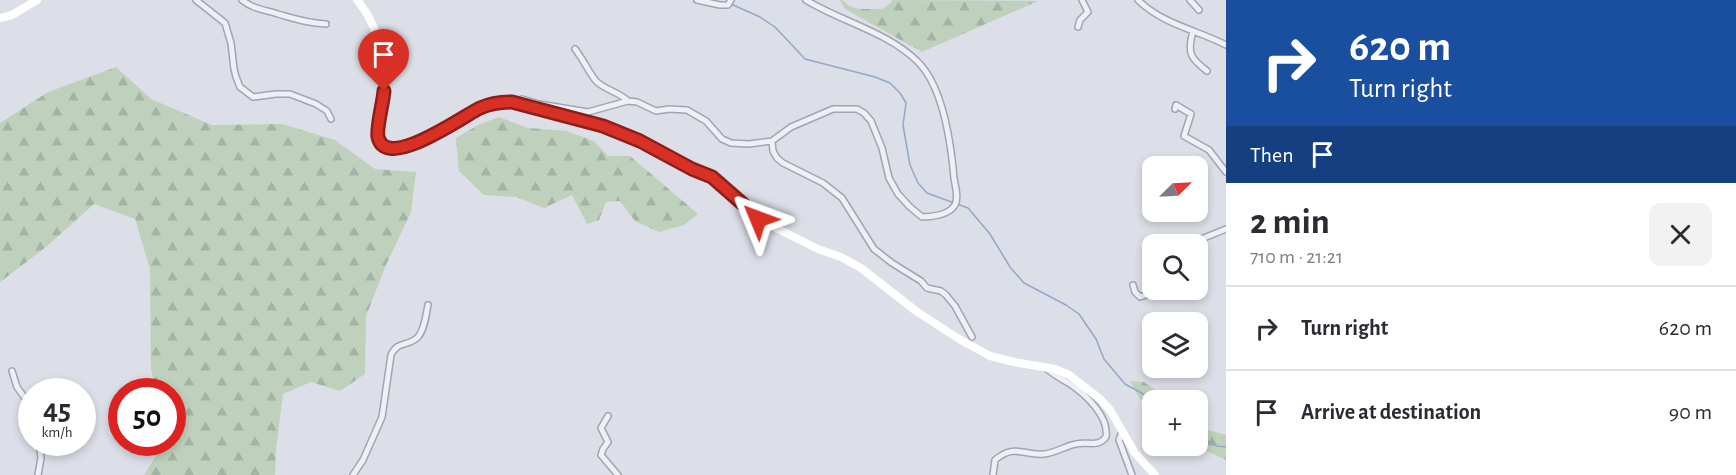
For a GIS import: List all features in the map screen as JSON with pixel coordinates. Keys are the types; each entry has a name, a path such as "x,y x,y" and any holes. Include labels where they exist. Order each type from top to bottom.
{"main road":[{"path":"0,18 19,11 37,0"},
{"path":"357,0 375,28 382,54 383,103 377,134 385,148 407,147 482,107 500,103 512,102 603,126 712,177 758,219 861,268 916,311 990,356 1054,369 1069,375 1110,410 1135,453 1155,475"}],"street":[{"path":"196,0 225,23 240,87 253,97 290,94 316,104 327,111 331,119"},
{"path":"242,0 258,10 306,23 326,24"},
{"path":"697,0 720,5 730,2"},
{"path":"512,102 522,99 588,112 628,101 637,102 656,111 687,110 706,121 722,139 731,143 749,144 772,141 791,127 833,109 857,110 864,113 871,121 882,148 889,178 898,194 922,217 934,217 946,212 954,206 957,196 949,136 935,90 923,67 892,42 806,0"},
{"path":"1078,27 1080,20 1088,12 1082,0"},
{"path":"1138,0 1158,16 1226,45"},
{"path":"1190,0 1200,10"},
{"path":"1193,31 1190,40 1190,55 1207,71"},
{"path":"575,49 596,81 628,101"},
{"path":"1175,109 1176,105 1191,114 1184,136 1209,150 1226,172"},
{"path":"772,141 773,151 783,163 823,183 842,198 874,249 921,280 927,288 941,291 955,306 972,336"},
{"path":"1208,236 1226,229"},
{"path":"1133,285 1136,292 1142,296"},
{"path":"353,475 363,460 382,417 391,355 396,347 418,336 428,304"},
{"path":"993,475 995,460 1012,451 1048,454 1075,444 1099,443 1106,436 1105,423 1090,402 1075,388 1046,368"},
{"path":"12,371 18,387"},
{"path":"608,416 601,428 608,442 601,455 618,475"},
{"path":"1122,432 1119,440 1132,475"},
{"path":"38,475 41,456"}],"green space":[{"path":"840,0 859,9 882,9 892,2 891,0 1038,1 922,52 845,9"},
{"path":"116,67 151,99 212,125 282,124 335,140 375,169 416,172 411,212 386,265 366,316 365,374 340,391 311,382 283,394 275,475 144,475 156,456 186,456 186,378 153,378 150,269 135,219 94,204 46,247 0,282 0,123 48,92"},
{"path":"499,117 528,128 566,131 594,141 608,156 630,156 698,214 684,225 659,232 635,221 620,201 606,202 599,220 587,224 572,195 544,208 516,197 484,195 459,171 456,138 478,125"},
{"path":"1130,381 1144,382 1156,390 1142,390 1142,400"},
{"path":"1208,430 1226,435 1226,460 1208,452"}],"waterway":[{"path":"731,4 760,17 775,27 805,59 890,83 906,103 903,125 910,165 918,183 927,193 968,208 990,234 1010,267 1024,283 1079,314 1096,339 1104,359 1125,384 1142,393"},
{"path":"1208,442 1226,447"}],"route":[{"path":"384,91 377,134 378,140 385,148 407,147 482,107 512,102 603,126 640,141 712,177 758,219"}]}
